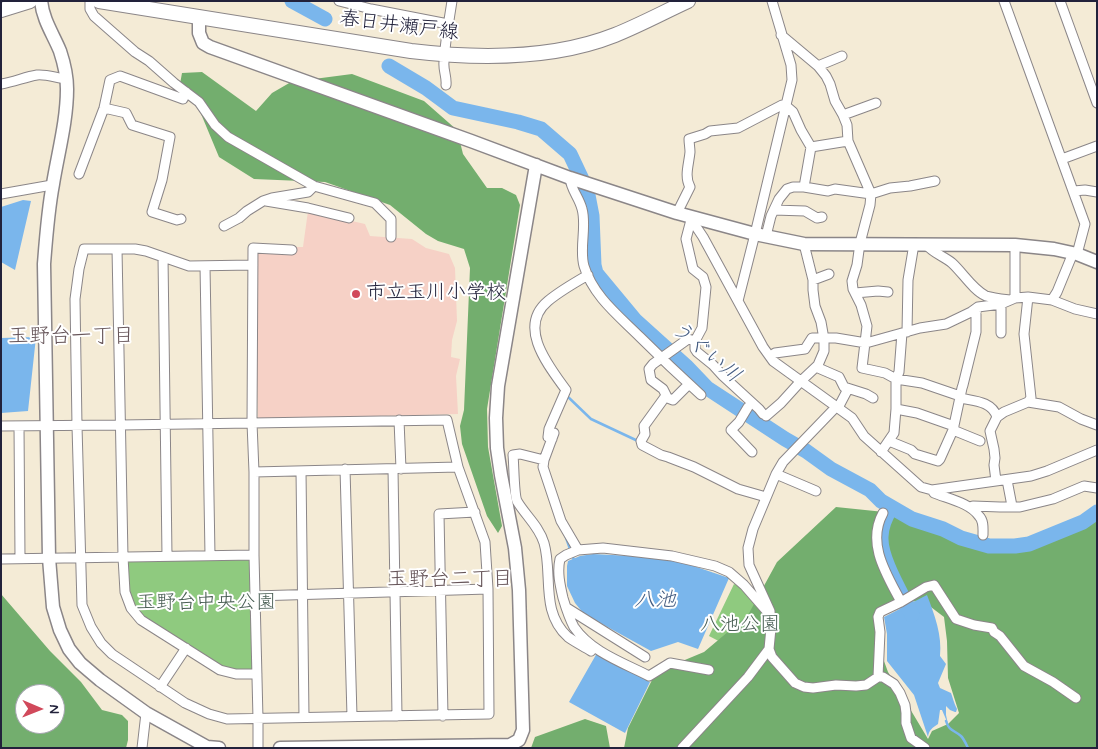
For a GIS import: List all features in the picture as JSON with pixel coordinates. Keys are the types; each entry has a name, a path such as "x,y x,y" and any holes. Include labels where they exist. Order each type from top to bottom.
{"main road":[{"path":"1,10 30,1"},
{"name":"春日井瀬戸線","path":"99,1 411,51 444,55 508,56 544,53 578,46 614,35 688,1"}],"street":[{"path":"41,1 42,12 60,52 67,88 66,112 52,185 44,264 49,558 53,606 60,630 69,649 80,663 146,713 211,747"},
{"path":"90,1 90,9 94,16 135,52 149,61 199,102 215,125 228,137 314,186 375,204 391,219 391,237"},
{"path":"339,1 448,24"},
{"path":"446,85 443,64 452,1"},
{"path":"738,301 761,235 792,80 791,65 772,1"},
{"path":"1060,1 1097,103"},
{"path":"1006,2 1085,224 1075,254 1052,300"},
{"path":"199,17 199,33 203,43 210,48 570,178 686,217 804,244 1015,245 1054,249 1097,262"},
{"path":"781,35 818,66 826,76 835,101 847,125 848,141 871,194 852,281 868,326 862,368 885,373 896,379 922,383 960,397 985,403 997,414 997,417"},
{"path":"818,66 842,56"},
{"path":"1,84 40,75 66,79"},
{"path":"79,174 104,108 110,80 120,76 184,98 186,92"},
{"path":"843,115 876,103"},
{"path":"804,187 811,147 793,112 786,106 782,105 738,128 710,131 689,139 690,152 687,182 690,187 686,217 686,239 693,270 703,277 706,287 702,328 695,341 695,349 764,415 781,403 818,365 824,351 824,339 815,306 813,280 804,244"},
{"path":"104,108 126,113 132,126 170,137 162,180 152,212 177,220 181,219"},
{"path":"811,147 848,141"},
{"path":"1062,159 1097,146"},
{"path":"280,748 510,745 519,740 523,730 519,590 511,500 497,448 496,418 498,386 536,165"},
{"path":"570,178 571,186 583,210 584,263 588,276 596,290 605,302 701,395"},
{"path":"761,235 779,199 787,189 793,187 828,191 835,189 871,194 890,188 935,181"},
{"path":"1,194 52,185"},
{"path":"224,226 263,201 308,192 314,186"},
{"path":"1074,191 1086,190 1097,192"},
{"path":"263,201 308,208 349,218"},
{"path":"774,210 805,211 817,218 822,217"},
{"path":"686,217 703,237 763,347 773,360 852,418 864,436 921,487 932,490 1031,476 1095,452"},
{"path":"920,244 950,262 970,284 986,296 1012,299 1028,297 1052,300 1097,314"},
{"path":"881,452 894,433 896,379 900,365 904,332 908,280 920,244"},
{"path":"1012,299 1015,245"},
{"path":"258,748 252,423 253,248 292,250"},
{"path":"1,426 77,426 448,420 458,467 486,542 489,714 227,719 185,704 112,654 91,627 82,604 77,426 75,299 84,249 135,249 189,266 253,266"},
{"path":"117,249 125,592 131,608 141,620 220,670 236,674 257,674"},
{"path":"163,257 167,556"},
{"path":"205,266 210,555"},
{"path":"813,280 830,274"},
{"path":"578,550 561,520 543,467 553,435 548,437 549,429 566,390 540,352 535,330 536,317 547,302 588,276"},
{"path":"855,293 888,292"},
{"path":"1028,297 1024,334 1031,394 1028,402"},
{"path":"770,356 775,353 805,349 812,338 836,338 866,343 920,328 946,324 978,307 1001,304 1012,299"},
{"path":"1001,304 1001,332"},
{"path":"889,441 916,454 938,461 940,459 954,428 976,332 976,312 978,307"},
{"path":"695,341 688,339 675,347 649,369 651,380 664,389 667,397 665,397 644,426 645,434 641,441 642,445 661,455 694,467 738,489 766,497"},
{"path":"816,367 839,378 844,387 873,398"},
{"path":"665,397 673,400 689,384"},
{"path":"848,389 837,408 804,439 783,462 776,474 753,529 748,548 749,565 770,611 769,649 772,657 795,683 813,688 836,685 856,686 866,685 883,677 894,684 900,693 905,705 906,723 912,738 925,748"},
{"path":"996,482 994,449 990,431 997,417 1004,412 1028,402 1059,407 1081,420 1097,425"},
{"path":"748,407 739,422 731,430 752,452"},
{"path":"896,409 917,413 980,441"},
{"path":"397,716 395,591 397,469 400,420"},
{"path":"19,426 20,558"},
{"path":"511,500 515,467 513,455 520,454 544,460"},
{"path":"254,472 458,467"},
{"path":"345,469 352,716"},
{"path":"301,471 304,717"},
{"path":"776,474 816,491"},
{"path":"1007,480 1012,506"},
{"path":"970,507 1020,507 1053,499 1084,486 1097,488"},
{"path":"932,490 934,493 970,507 980,517 984,527 983,535"},
{"path":"511,500 535,524 544,541 547,557 550,607 557,624 568,637 591,651 594,647"},
{"path":"443,716 440,514 475,512"},
{"path":"883,513 876,535 876,546 882,565 901,602"},
{"path":"709,670 670,663 649,676 594,647 575,628 569,618 560,586 558,569 560,559 578,550 603,548 672,556 715,566 729,572 744,584 770,616"},
{"path":"1,558 254,554"},
{"path":"878,678 880,632 878,617 880,612 926,587 934,585 956,619 992,628 1024,666 1053,682 1076,698"},
{"path":"255,596 488,589"},
{"path":"566,608 645,658"},
{"path":"160,687 186,648"},
{"path":"682,748 748,677 769,649"},
{"path":"142,747 146,713"}],"shaded area":[{"name":"市立玉川小学校","path":"308,211 365,224 370,236 412,239 426,248 449,254 455,268 457,321 452,340 451,357 460,359 456,376 458,414 260,419 258,417 256,338 257,250 292,253 296,247 303,247"}],"green space":[{"path":"202,72 256,111 272,93 291,82 352,74 424,101 457,130 463,154 487,188 502,188 516,195 520,205 487,409 488,447 502,526 498,533 487,516 462,444 460,426 464,410 470,268 464,249 438,241 426,234 390,205 325,182 254,179 219,157 199,109 180,84 182,73"},
{"path":"836,507 894,513 953,540 1002,551 1055,540 1097,520 1097,748 624,748 628,728 656,672 704,652 748,615 777,562","holes":["923,601 944,617 948,678 959,713 948,724 932,731 928,739 888,672 877,642 880,614 900,602"]},
{"name":"玉野台中央公園","path":"247,558 251,561 253,668 250,670 238,671 223,668 146,619 139,612 129,594 127,563 130,560"},
{"name":"八池公園","path":"734,584 740,587 766,617 751,658 709,636"},
{"path":"1,594 50,651 81,682 102,710 122,715 128,721 126,748 1,748"},
{"path":"585,719 606,726 610,748 531,748 535,737"}],"water":[{"path":"23,200 31,201 15,270 1,262 1,207"},
{"path":"36,337 28,411 1,413 1,338"},
{"name":"八池","path":"593,554 670,558 729,578 698,649 678,642 651,651 584,614 575,603 567,586 567,566 568,561 580,556"},
{"path":"927,595 939,633 940,656 946,664 938,683 940,688 951,693 957,709 955,712 946,706 948,724 942,710 940,710 938,724 931,729 928,737 914,695 887,661 887,634 884,617"},
{"path":"597,653 650,682 625,733 569,702"}],"waterway":[{"name":"うぐい川","path":"292,1 325,19"},
{"name":"うぐい川","path":"389,66 426,88 453,108 541,129 570,154 587,190 592,216 596,273 635,320 686,366 707,388 831,469 870,490 881,501 912,519 943,529 961,538 989,546 1029,544 1083,522 1097,512"},
{"name":"うぐい川","path":"587,268 594,265"},
{"path":"566,395 591,419 640,442"},
{"path":"891,508 882,529 882,546 888,566 912,615"},
{"path":"565,535 574,560"},
{"path":"946,721 950,729 962,737 968,748"}],"place":[{"name":"市立玉川小学校","path":"356,294"}],"district":[{"name":"玉野台一丁目","path":"71,338"},
{"name":"玉野台二丁目","path":"450,581"}]}
